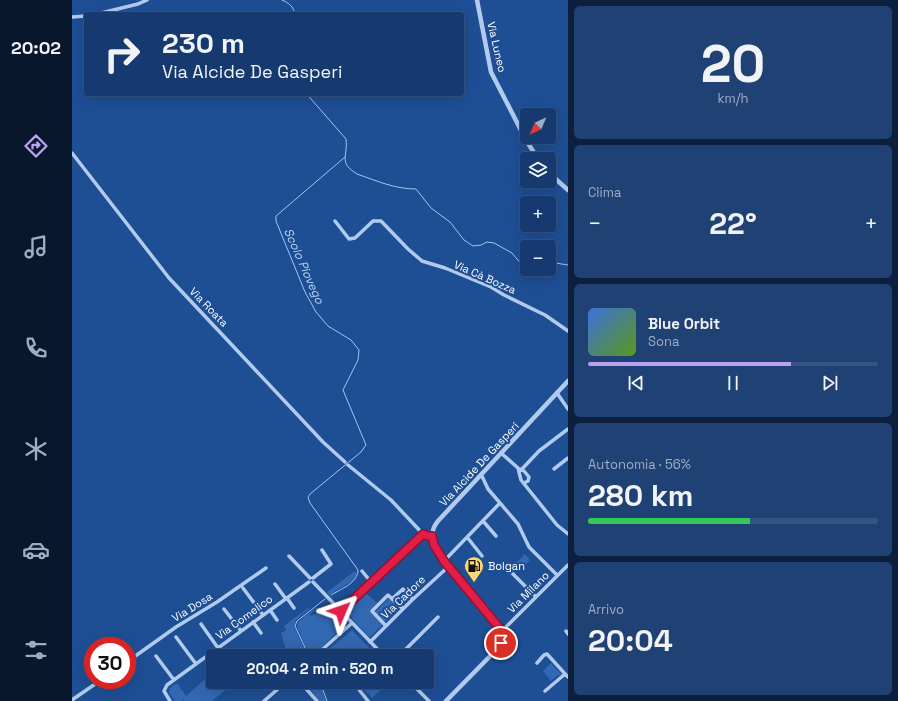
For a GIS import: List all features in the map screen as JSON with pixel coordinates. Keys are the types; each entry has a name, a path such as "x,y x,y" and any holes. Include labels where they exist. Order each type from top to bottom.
{"street":[{"path":"105,12 138,4 147,0"},
{"name":"Via Luneo","path":"477,0 491,72 534,152"},
{"path":"72,17 84,16"},
{"name":"Via Roata","path":"72,153 172,282 323,442 391,500 423,534"},
{"path":"556,179 568,190"},
{"name":"Via Cà Bozza","path":"335,221 349,239 355,238 372,221 381,221 422,261 445,268 491,287 545,315 568,331"},
{"name":"Via Alcide De Gasperi","path":"432,536 433,528 438,521 568,381"},
{"path":"557,393 568,408"},
{"path":"568,429 539,451 520,469 520,478 524,484 558,525 568,534"},
{"path":"501,453 529,477 528,481 524,484"},
{"path":"554,469 568,458"},
{"path":"481,474 487,487 518,524 529,547 558,575"},
{"path":"444,561 500,503"},
{"path":"482,521 496,536"},
{"path":"341,611 423,534 432,536 434,545 448,567 502,631 503,639 498,647 448,701"},
{"path":"467,537 482,556"},
{"name":"Via Comelico","path":"170,701 165,694 164,689 167,685 331,565 322,550"},
{"path":"289,556 377,649"},
{"path":"499,565 505,566 536,596"},
{"name":"Via Milano","path":"502,631 568,565"},
{"name":"Via Cadore","path":"370,642 448,567"},
{"name":"Via Dosa","path":"136,656 176,627 217,602 266,568"},
{"path":"362,571 371,582"},
{"path":"275,584 294,608"},
{"path":"243,588 263,615"},
{"path":"392,599 403,589 413,599"},
{"path":"386,626 372,611 388,595 403,609"},
{"path":"224,609 241,631"},
{"path":"270,610 277,620"},
{"path":"406,649 438,617"},
{"path":"253,622 261,633"},
{"path":"324,648 352,623"},
{"path":"201,624 218,648"},
{"path":"176,636 196,664"},
{"path":"537,662 547,654 567,675 545,691"},
{"path":"156,656 174,680"},
{"path":"72,700 88,689"},
{"path":"266,700 278,689"},
{"path":"306,689 317,701"},
{"path":"358,689 368,701"},
{"path":"417,689 429,701"}],"shaded area":[{"path":"525,554 530,560 518,572 512,567"},
{"path":"355,571 357,575 354,580 329,595 327,592"},
{"path":"365,592 377,603 370,610 383,624 370,637 345,611"},
{"path":"389,598 399,609 385,622 375,612"},
{"path":"331,606 347,623 319,649 307,649 297,627 298,622 316,607 317,608 310,614 311,616"},
{"path":"309,607 310,608 296,620 294,626 305,649 286,649 281,633 286,630 284,626"},
{"path":"352,630 370,649 329,649"},
{"path":"551,663 562,675 558,675 551,681 543,671"},
{"path":"206,678 206,689 227,689 212,701 184,701 183,699 182,701 175,701 169,693 170,688 177,683 186,696"},
{"path":"310,689 322,689 326,701 320,701"},
{"path":"364,689 382,689 372,698"}],"waterway":[{"path":"282,0 287,2 294,12"},
{"path":"309,96 346,139 345,159 351,170 357,174 386,184 401,188 416,189 431,208 450,222 464,240 473,246 481,245 487,242 494,243 512,253 520,263"},
{"name":"Scolo Piovego","path":"331,595 352,582 355,579 358,570 310,503 308,497 361,452 366,445 343,390 358,360 359,350 351,340 328,326 316,312 305,292 276,221 276,216 345,157"},
{"path":"556,263 568,265"},
{"name":"Scolo Piovego","path":"306,649 295,626 297,621 325,599"},
{"name":"Scolo Piovego","path":"323,689 327,701"}],"place":[{"name":"Bolgan","path":"474,583"}],"route":[{"path":"341,611 423,534 432,536 434,545 444,561 502,631 503,639 501,643"}]}
